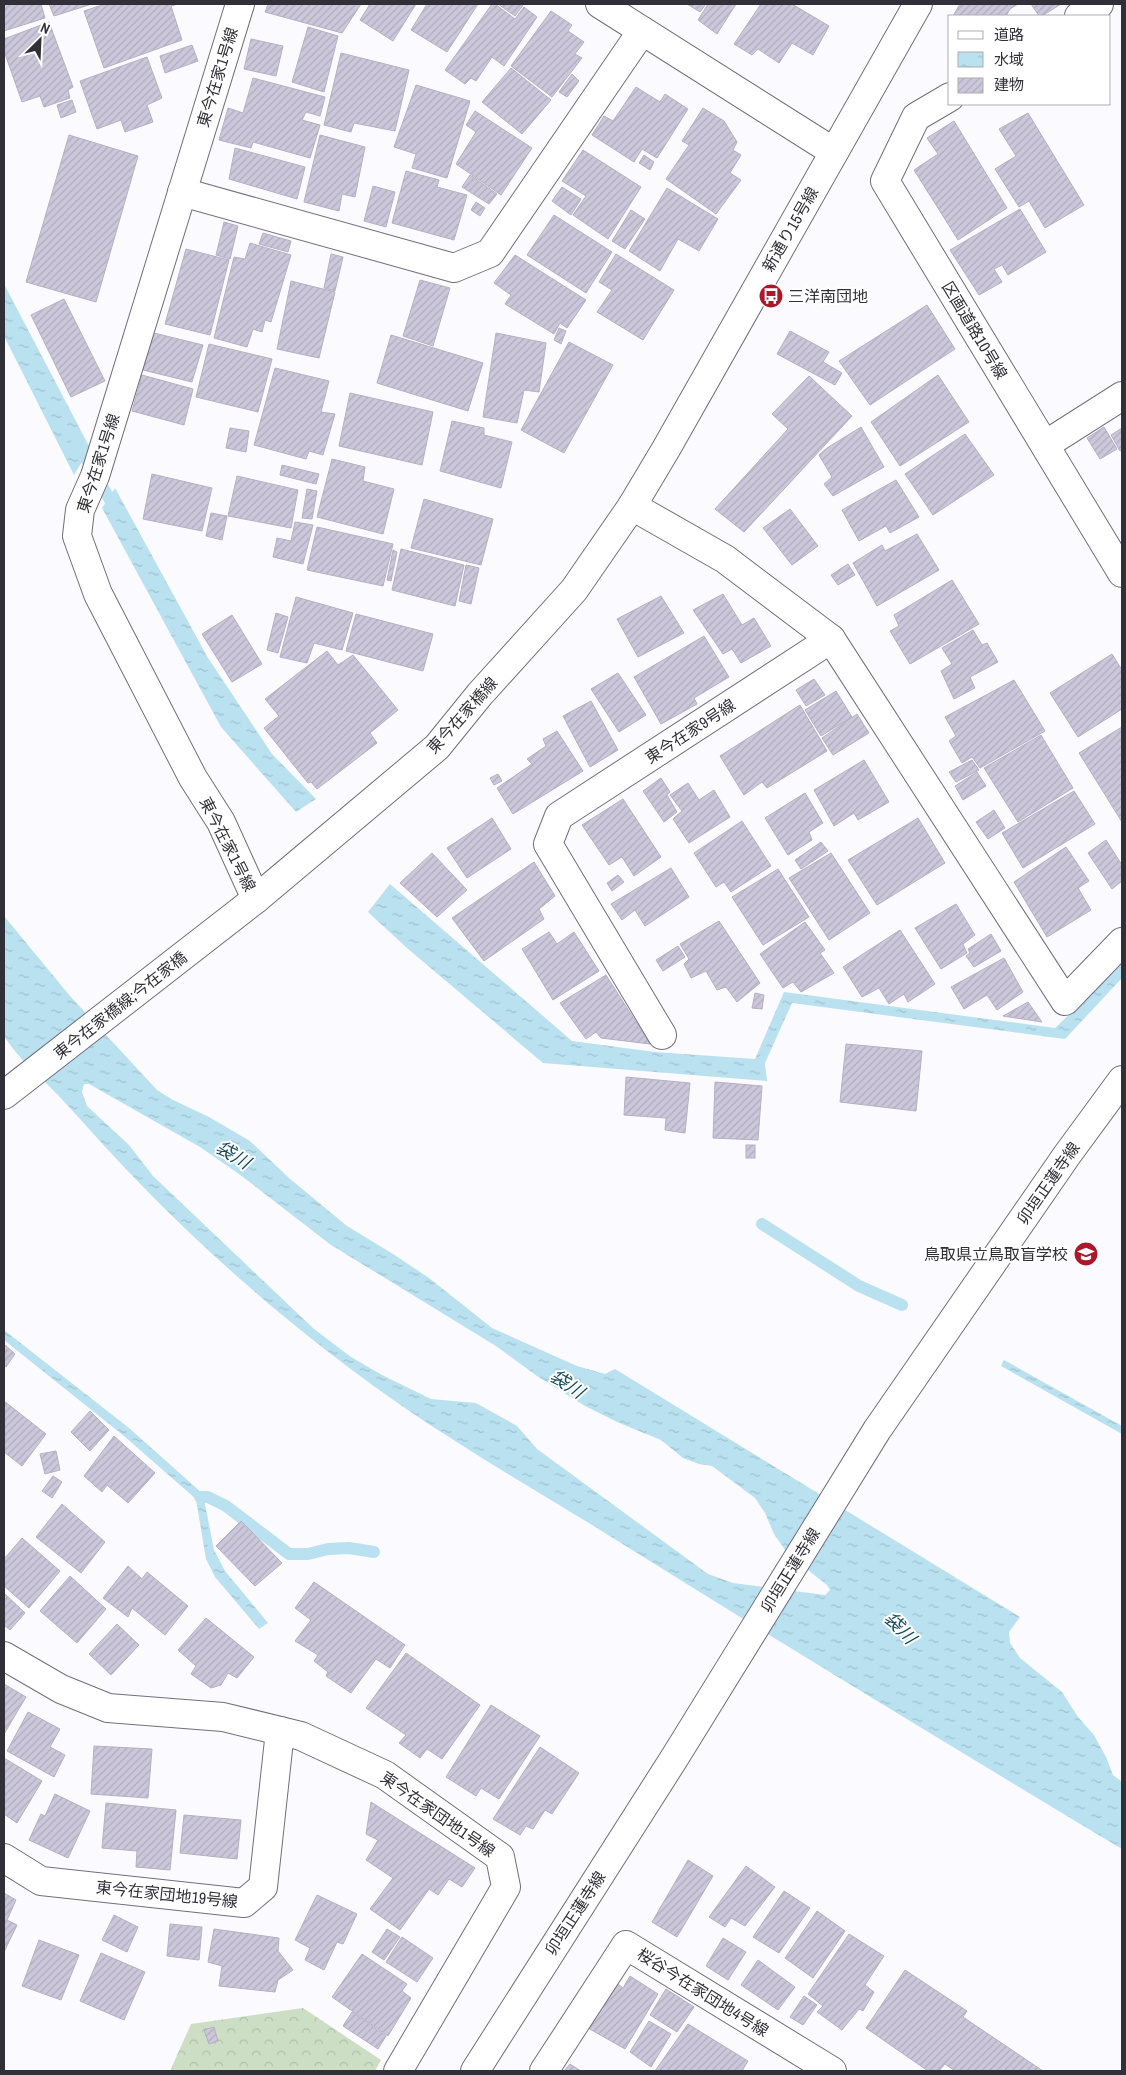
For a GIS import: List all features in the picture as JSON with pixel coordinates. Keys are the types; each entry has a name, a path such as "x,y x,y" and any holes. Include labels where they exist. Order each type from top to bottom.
{"street":[{"name":"東今在家1号線","path":"240,4 95,476 80,510 77,536 98,594 193,778 221,822 246,907"},
{"path":"600,4 834,152"},
{"name":"新通り15号線","path":"632,506 918,4"},
{"path":"1081,15 1099,4"},
{"path":"182,192 454,268 490,253 642,31"},
{"name":"区画道路10号線","path":"948,97 916,117 885,181 1122,573"},
{"path":"1045,445 1122,396"},
{"path":"632,506 725,558 831,639 1065,1002 1122,942"},
{"name":"東今在家橋線","path":"246,907 436,747 480,694 574,590 632,506"},
{"name":"東今在家9号線","path":"662,1035 548,844 559,816 831,639"},
{"name":"東今在家橋線;今在家橋","path":"4,1095 246,907"},
{"name":"卯垣正蓮寺線","path":"475,2071 675,1757 877,1430 1061,1163 1122,1080"},
{"name":"東今在家団地1号線","path":"4,1656 61,1689 108,1708 222,1717 301,1736 385,1775 500,1857 506,1887 398,2071"},
{"name":"東今在家団地19号線","path":"4,1858 41,1881 244,1904 263,1887 280,1731"},
{"name":"桜谷今在家団地4号線","path":"544,2071 626,1945 832,2071"}],"green space":[{"path":"303,2008 381,2060 375,2071 170,2071 191,2024"}],"water":[{"path":"4,284 90,448 74,475 4,336"},
{"path":"115,488 208,658 272,754 316,799 296,812 221,727 102,508"},
{"path":"390,884 572,1041 655,1052 755,1059 784,992 1055,1028 1122,964 1122,978 1065,1039 792,1003 765,1063 767,1081 543,1063 407,948 368,912"},
{"name":"袋川","path":"4,916 70,996 157,1090 250,1141 289,1178 347,1226 429,1278 492,1328 577,1366 605,1374 615,1369 1020,1617 1009,1632 1010,1643 1020,1658 1062,1692 1078,1717 1094,1735 1113,1775 1122,1782 1122,1849 483,1459 402,1406 359,1375 277,1311 161,1205 63,1100 18,1055 4,1036","holes":["84,1084 89,1084 200,1147 239,1174 331,1245 496,1346 537,1376 585,1406 617,1422 661,1440 683,1458 699,1464 712,1466 755,1498 765,1513 774,1534 788,1554 827,1585 830,1590 825,1595 733,1583 708,1574 537,1449 517,1426 476,1403 431,1399 382,1375 351,1357 314,1329 153,1176 129,1145 87,1106 82,1092"]},
{"path":"4,1330 129,1428 203,1494 214,1550 225,1571 268,1623 259,1629 215,1577 206,1559 196,1499 124,1436 4,1340"},
{"path":"1004,1360 1122,1426 1122,1434 1001,1366"}],"building":[{"path":"4,4 41,4 45,18 4,31"},
{"path":"49,4 92,4 54,16"},
{"path":"105,4 178,4 171,6 182,40 104,68 84,11"},
{"path":"268,4 361,4 342,33 265,12"},
{"path":"370,4 416,4 393,41 360,20"},
{"path":"427,4 478,4 447,52 411,30"},
{"path":"492,4 495,4 515,19 524,7 537,17 504,66 492,57 476,81 471,78 465,84 445,70"},
{"path":"498,4 524,4 515,16"},
{"path":"687,4 706,4 700,12"},
{"path":"708,4 736,4 717,34 698,20"},
{"path":"761,4 792,4 829,26 813,55 792,43 779,63 758,49 752,55 734,44"},
{"path":"960,4 1018,4 1010,9 1007,15 954,15"},
{"path":"1031,4 1061,4 1044,15 1038,15"},
{"path":"551,11 572,25 568,31 584,42 575,54 582,58 552,97 511,66"},
{"path":"49,22 73,87 68,90 70,98 44,107 40,96 22,102 4,51 4,39"},
{"path":"308,27 338,36 324,92 292,82"},
{"path":"251,39 283,46 276,76 244,69"},
{"path":"192,45 198,61 165,73 160,56"},
{"path":"341,53 409,70 395,131 354,123 351,132 324,125"},
{"path":"147,57 162,98 147,105 153,122 125,132 121,120 97,129 80,81"},
{"path":"511,68 551,100 522,134 482,102"},
{"path":"572,74 579,81 567,97 559,92"},
{"path":"253,78 325,97 320,116 306,112 302,120 320,125 310,158 253,142 251,148 219,140 228,108 243,113"},
{"path":"416,85 470,101 447,178 412,168 416,154 394,147"},
{"path":"636,87 660,102 665,94 688,109 657,158 642,149 634,162 592,135 604,116 613,121"},
{"path":"72,100 76,112 61,118 57,105"},
{"path":"703,108 724,121 737,142 733,150 741,155 730,173 741,180 716,214 666,179 689,145 682,141"},
{"path":"475,111 532,148 501,195 456,164 476,132 466,125"},
{"path":"1028,113 1084,205 1045,228 1029,201 1019,207 995,169 1016,156 999,129"},
{"path":"954,121 1007,208 958,240 914,170 938,154 927,138"},
{"path":"69,135 138,156 96,302 26,282"},
{"path":"320,135 365,147 355,197 342,194 339,211 304,202"},
{"path":"235,148 305,167 297,199 229,179"},
{"path":"583,150 641,187 608,239 573,215 586,196 562,181"},
{"path":"644,155 654,162 650,170 639,163"},
{"path":"406,171 439,180 437,187 467,195 454,240 392,223"},
{"path":"470,175 497,194 489,204 462,187"},
{"path":"373,186 395,192 386,227 364,221"},
{"path":"562,187 581,199 571,215 552,201"},
{"path":"667,188 718,219 699,251 678,239 660,271 629,251"},
{"path":"476,202 485,208 480,216 471,210"},
{"path":"1020,209 1046,252 1008,275 1002,265 994,269 1002,282 979,295 950,250"},
{"path":"631,210 645,219 625,249 612,241"},
{"path":"554,215 612,252 586,293 527,255"},
{"path":"224,222 238,226 230,259 216,255"},
{"path":"263,233 291,241 288,252 259,244"},
{"path":"250,243 291,255 271,322 265,320 262,332 253,329 247,347 214,338 234,257 245,259"},
{"path":"186,249 229,260 210,335 165,324"},
{"path":"331,254 343,257 335,291 324,288"},
{"path":"616,254 674,290 643,340 597,312 612,290 599,282"},
{"path":"515,255 586,300 567,328 560,323 554,334 505,304 511,295 494,283"},
{"path":"420,280 450,288 433,346 403,336"},
{"path":"291,281 335,292 319,358 277,349"},
{"path":"64,299 105,381 71,397 31,315"},
{"path":"927,305 955,349 870,405 839,361"},
{"path":"559,328 566,331 561,344 554,340"},
{"path":"790,331 829,352 823,362 842,373 835,385 777,354"},
{"path":"154,333 203,345 192,382 143,370"},
{"path":"496,333 546,343 539,392 524,390 517,423 483,417"},
{"path":"391,335 483,363 468,411 377,383"},
{"path":"569,342 613,365 564,453 521,430"},
{"path":"209,344 272,359 258,412 196,397"},
{"path":"275,368 329,381 321,412 335,414 323,455 309,451 306,459 254,445"},
{"path":"142,375 193,389 184,425 132,411"},
{"path":"938,375 969,422 900,466 871,422"},
{"path":"809,376 852,416 744,532 715,509 788,429 772,414"},
{"path":"350,393 433,412 422,465 339,446"},
{"path":"452,421 484,428 484,435 512,442 501,488 440,471"},
{"path":"861,427 884,467 833,496 824,484 832,477 819,455"},
{"path":"1104,427 1117,449 1100,459 1087,438"},
{"path":"230,428 249,431 246,452 226,448"},
{"path":"1122,428 1122,450 1120,451 1111,435"},
{"path":"965,434 994,475 933,515 905,474"},
{"path":"332,459 365,467 363,481 394,489 383,534 317,517"},
{"path":"282,465 319,474 316,484 280,475"},
{"path":"152,474 212,488 202,531 143,519"},
{"path":"237,476 298,490 291,528 228,516"},
{"path":"896,480 919,517 890,533 886,526 859,541 842,510"},
{"path":"307,489 317,491 312,519 302,518"},
{"path":"424,499 493,519 481,565 411,548"},
{"path":"790,509 818,546 792,565 763,528"},
{"path":"211,513 227,516 222,540 206,536"},
{"path":"295,522 313,525 303,564 273,557 277,538 291,541"},
{"path":"317,527 393,544 383,586 307,570"},
{"path":"917,534 939,570 877,606 853,563 882,545 885,551"},
{"path":"401,549 464,565 455,606 392,590"},
{"path":"393,550 397,552 391,581 387,580"},
{"path":"848,564 855,575 838,585 831,575"},
{"path":"466,565 479,568 471,604 459,601"},
{"path":"952,580 979,624 910,664 890,631 899,626 894,615"},
{"path":"723,594 742,625 754,618 771,646 741,663 732,649 723,654 693,610"},
{"path":"661,596 684,633 638,657 617,619"},
{"path":"296,597 353,613 342,650 314,643 307,663 280,657"},
{"path":"276,613 288,617 278,653 267,650"},
{"path":"356,614 433,634 423,671 346,651"},
{"path":"232,615 262,664 232,682 202,634"},
{"path":"973,630 982,645 987,643 998,662 970,677 975,688 954,699 941,671 952,664 942,648"},
{"path":"704,636 729,677 694,698 697,704 661,724 634,677"},
{"path":"327,651 338,665 353,655 398,710 370,733 377,743 317,789 311,782 308,783 264,728 279,716 265,699"},
{"path":"1112,654 1122,670 1122,709 1078,737 1050,693"},
{"path":"618,673 646,715 619,732 591,689"},
{"path":"814,679 825,695 806,706 796,690"},
{"path":"1014,680 1045,731 980,768 972,757 962,763 949,741 956,736 945,717"},
{"path":"836,691 852,717 821,736 805,710"},
{"path":"591,701 618,750 590,767 563,716"},
{"path":"800,705 827,751 767,788 762,782 744,795 720,756"},
{"path":"857,714 869,733 833,755 822,738"},
{"path":"1122,727 1122,822 1079,753"},
{"path":"557,731 583,771 513,814 497,788 532,764 527,759 546,746 543,739"},
{"path":"1041,735 1073,788 1018,822 984,768"},
{"path":"864,760 889,802 858,820 854,813 834,826 814,790"},
{"path":"972,760 979,770 956,782 949,772"},
{"path":"977,772 986,786 963,800 955,786"},
{"path":"498,774 502,781 494,785 490,778"},
{"path":"661,778 670,792 667,795 677,812 664,822 643,791"},
{"path":"688,783 699,800 714,790 730,817 689,843 673,819 682,811 670,795"},
{"path":"1074,791 1095,824 1023,868 1002,833"},
{"path":"805,793 823,823 809,832 812,840 788,855 765,818"},
{"path":"623,799 661,857 634,876 622,857 609,865 582,825"},
{"path":"994,810 1005,828 988,839 976,822"},
{"path":"492,818 511,849 467,878 447,848"},
{"path":"918,818 945,863 877,905 848,860"},
{"path":"742,821 771,866 731,892 724,882 716,887 694,853"},
{"path":"1106,840 1122,865 1122,881 1112,889 1088,853"},
{"path":"821,842 828,851 801,869 795,860"},
{"path":"1066,847 1089,881 1078,888 1091,910 1047,937 1014,882"},
{"path":"432,853 467,890 437,917 400,883"},
{"path":"831,853 870,913 829,940 789,878"},
{"path":"534,862 555,896 539,909 544,919 484,961 452,918"},
{"path":"671,868 689,897 645,926 635,910 622,920 611,904"},
{"path":"778,869 809,917 763,945 732,897"},
{"path":"618,875 624,882 612,891 607,883"},
{"path":"956,904 975,935 963,944 967,953 941,969 915,928"},
{"path":"719,921 760,983 737,1002 726,987 717,990 706,971 691,978 684,964 689,959 680,944"},
{"path":"805,922 825,950 820,953 834,973 801,992 793,982 783,988 760,954"},
{"path":"900,930 935,984 908,1002 904,994 889,1004 879,988 862,997 843,967"},
{"path":"549,932 557,944 574,932 599,971 553,1000 522,949"},
{"path":"991,934 1001,951 974,967 966,956 970,953 968,949"},
{"path":"678,946 685,957 663,971 656,960"},
{"path":"1004,958 1023,992 997,1010 987,995 964,1009 951,987"},
{"path":"606,975 650,1044 601,1038 596,1032 586,1039 560,1003"},
{"path":"755,993 764,995 762,1009 752,1008"},
{"path":"1028,1002 1042,1022 1003,1016"},
{"path":"846,1044 922,1051 916,1111 840,1102"},
{"path":"626,1077 690,1083 685,1133 665,1130 666,1118 624,1115"},
{"path":"715,1082 762,1086 758,1140 713,1138"},
{"path":"746,1145 755,1145 755,1158 746,1158"},
{"path":"4,1344 15,1354 6,1367 4,1365"},
{"path":"4,1401 46,1434 22,1466 4,1452"},
{"path":"90,1411 109,1430 90,1451 71,1432"},
{"path":"114,1436 155,1473 128,1503 107,1485 102,1492 84,1476"},
{"path":"56,1451 60,1470 45,1474 40,1454"},
{"path":"53,1476 62,1482 52,1498 42,1491"},
{"path":"62,1504 105,1542 81,1573 36,1537"},
{"path":"241,1521 282,1563 255,1586 216,1546"},
{"path":"22,1538 60,1571 29,1608 4,1586 4,1559"},
{"path":"128,1566 142,1579 147,1572 188,1606 165,1635 132,1608 128,1617 103,1598"},
{"path":"70,1576 106,1609 77,1643 40,1611"},
{"path":"314,1582 405,1645 390,1668 376,1659 351,1693 326,1676 328,1672 314,1661 318,1655 295,1641 311,1620 295,1608"},
{"path":"4,1593 25,1613 10,1630 4,1625"},
{"path":"206,1618 254,1657 237,1678 228,1673 221,1685 211,1688 191,1674 196,1666 178,1650"},
{"path":"117,1624 139,1645 111,1675 89,1654"},
{"path":"406,1653 480,1705 442,1759 427,1749 420,1758 399,1743 406,1735 366,1708"},
{"path":"4,1684 26,1697 4,1734"},
{"path":"491,1705 540,1736 499,1799 481,1788 476,1796 446,1777"},
{"path":"28,1712 60,1729 50,1747 65,1755 54,1777 7,1751"},
{"path":"94,1746 152,1749 148,1798 91,1794"},
{"path":"540,1747 579,1773 552,1814 545,1810 533,1829 526,1826 520,1835 493,1819"},
{"path":"4,1758 42,1781 17,1823 4,1814"},
{"path":"55,1794 90,1811 68,1858 29,1840 41,1814 45,1816"},
{"path":"371,1802 475,1868 462,1887 449,1879 438,1895 429,1889 400,1930 370,1909 393,1878 366,1860 378,1840 366,1834"},
{"path":"106,1803 176,1810 170,1870 136,1867 137,1851 102,1848"},
{"path":"184,1815 241,1820 237,1859 180,1853"},
{"path":"688,1860 713,1876 677,1937 652,1922"},
{"path":"746,1866 775,1887 745,1926 731,1918 725,1927 709,1917"},
{"path":"784,1891 810,1908 779,1953 753,1937"},
{"path":"4,1893 16,1900 7,1920 17,1925 4,1952"},
{"path":"317,1895 357,1914 343,1944 337,1942 324,1970 305,1960 310,1948 295,1940"},
{"path":"817,1911 845,1931 813,1978 785,1958"},
{"path":"114,1915 138,1927 127,1952 102,1940"},
{"path":"170,1924 202,1927 199,1960 167,1956"},
{"path":"214,1929 279,1938 278,1951 293,1970 278,1980 275,1992 219,1986 222,1966 208,1962"},
{"path":"387,1929 400,1937 384,1960 372,1952"},
{"path":"849,1934 884,1956 865,1985 874,1992 863,2011 859,2009 842,2030 817,2012 823,2006 808,1994"},
{"path":"402,1937 433,1958 417,1982 386,1962"},
{"path":"723,1938 746,1952 728,1980 706,1966"},
{"path":"39,1940 79,1955 61,2000 22,1986"},
{"path":"101,1953 145,1972 124,2020 80,2001"},
{"path":"362,1954 407,1984 402,1991 411,1998 388,2036 332,1997"},
{"path":"758,1960 795,1987 778,2010 741,1985"},
{"path":"905,1970 967,2011 963,2017 1043,2071 955,2071 945,2064 939,2071 928,2071 866,2028"},
{"path":"630,1976 658,1994 625,2049 588,2028 615,1982 623,1988"},
{"path":"666,1989 694,2007 677,2032 650,2015"},
{"path":"804,1996 817,2005 803,2025 790,2017"},
{"path":"352,2012 386,2036 378,2049 343,2026"},
{"path":"649,2021 671,2034 651,2067 630,2052"},
{"path":"688,2024 748,2061 742,2071 655,2071"},
{"path":"214,2027 218,2041 209,2044 204,2030"},
{"path":"570,2064 581,2071 564,2071"}],"waterway":[{"path":"77,443 117,512"},
{"path":"762,1224 859,1286 902,1305"},
{"path":"200,1497 208,1497 226,1506 289,1554 308,1554 328,1549 349,1548 374,1552"}],"place":[{"name":"三洋南団地","path":"771,296"},
{"name":"鳥取県立鳥取盲学校","path":"1086,1254"}]}
